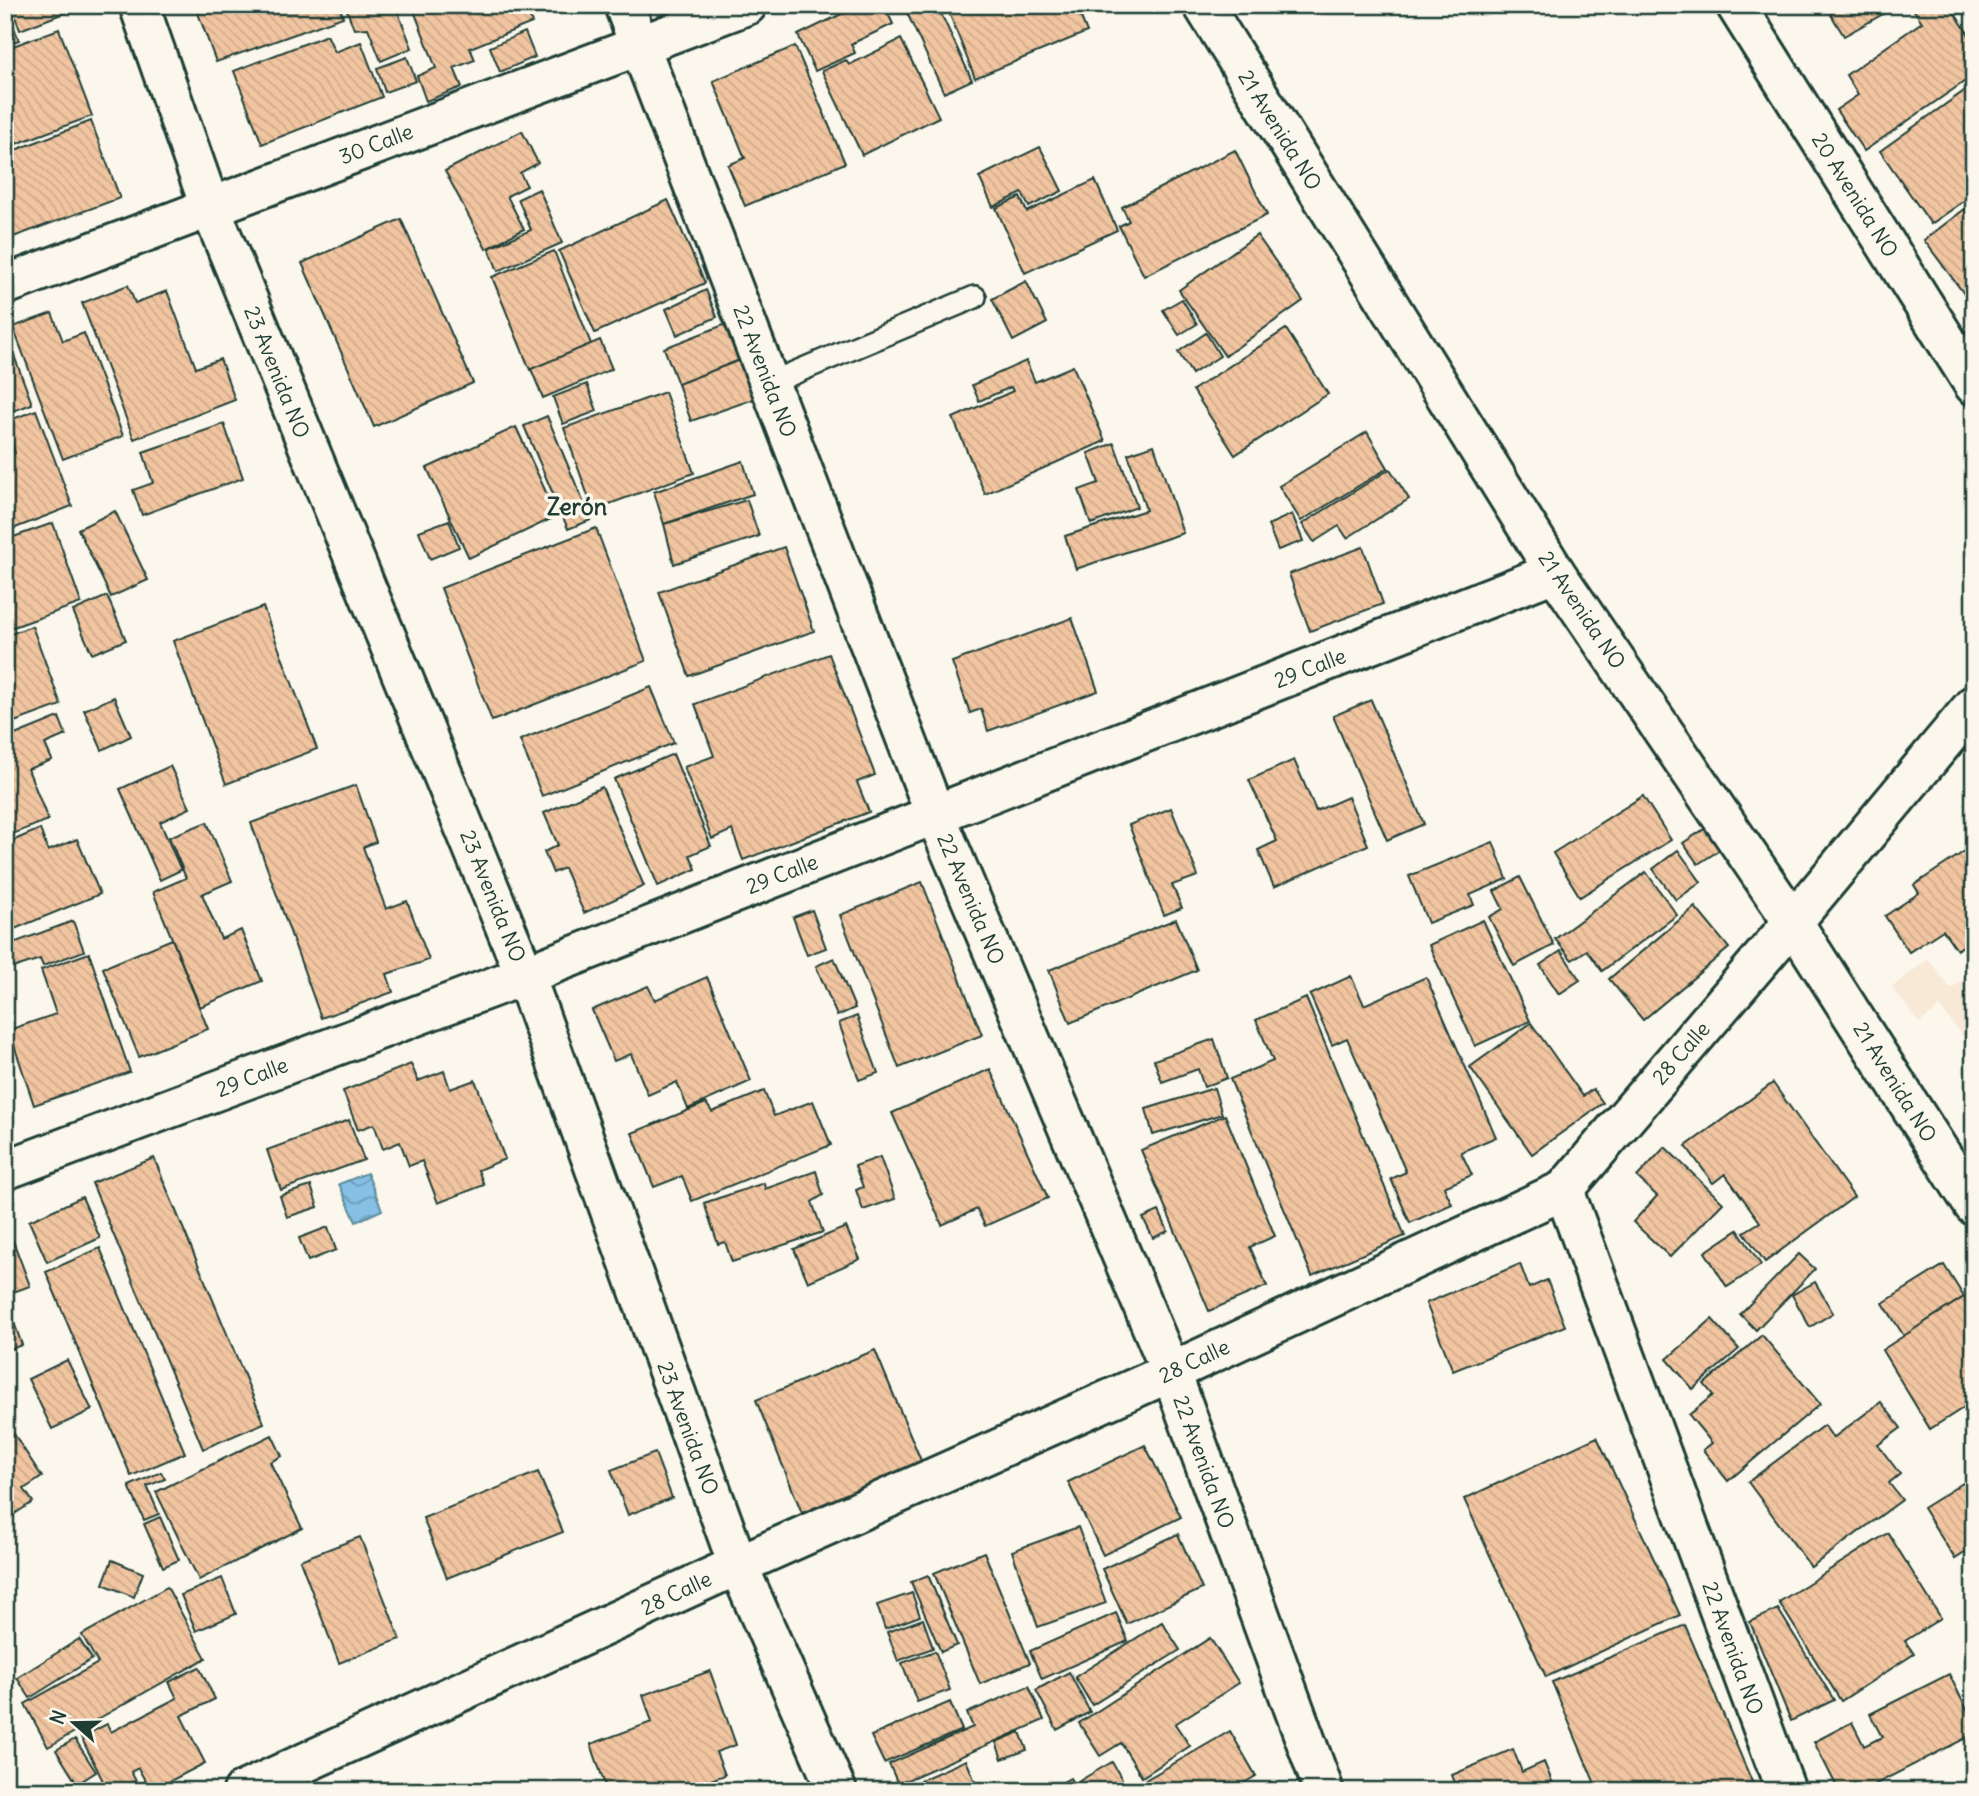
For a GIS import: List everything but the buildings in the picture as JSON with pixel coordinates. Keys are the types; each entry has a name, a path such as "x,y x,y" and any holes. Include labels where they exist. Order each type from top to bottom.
{"street":[{"name":"23 Avenida NO","path":"139,5 210,207 525,975 738,1565 837,1791"},
{"name":"22 Avenida NO","path":"624,5 935,814 1171,1372 1324,1791"},
{"name":"30 Calle","path":"5,285 747,5"},
{"name":"21 Avenida NO","path":"1203,5 1555,572 1793,922 1974,1206"},
{"name":"20 Avenida NO","path":"1736,5 1974,385"},
{"name":"29 Calle","path":"6,1167 525,975 1555,572"},
{"name":"28 Calle","path":"243,1791 738,1565 1171,1372 1564,1190 1974,705"},
{"name":"22 Avenida NO","path":"1564,1190 1786,1791"}],"lane":[{"path":"770,383 975,297"}],"shaded area":[{"path":"1928,959 1951,989 1974,972 1974,1051 1940,1007 1919,1023 1892,987"}],"water":[{"path":"367,1173 382,1210 356,1222 339,1184"}],"district":[{"name":"Zerón","path":"577,506"}]}
